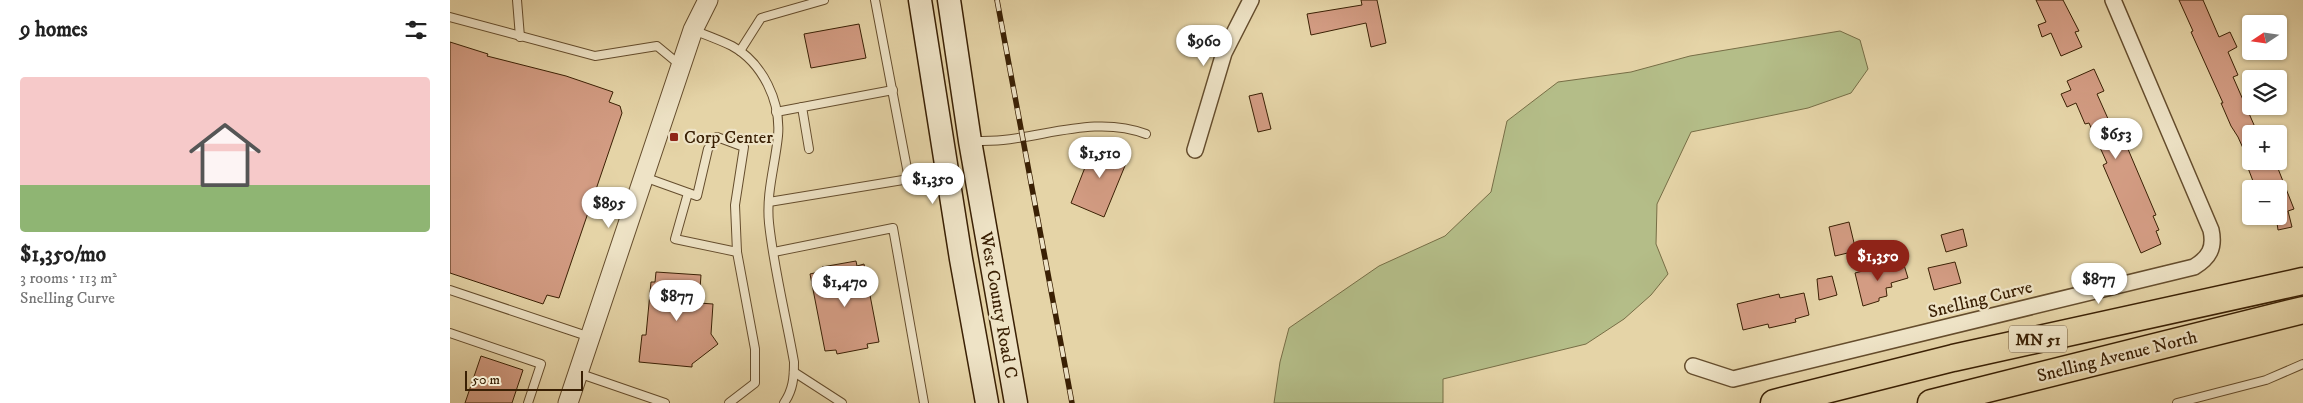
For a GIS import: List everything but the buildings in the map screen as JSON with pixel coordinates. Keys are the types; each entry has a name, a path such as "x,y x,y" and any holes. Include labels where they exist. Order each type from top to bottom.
{"highway":[{"path":"2238,294 2303,274"},
{"name":"Snelling Avenue North","path":"1774,403 1953,358 2303,281"},
{"name":"Snelling Avenue North","path":"1931,403 2303,310"}],"main road":[{"name":"West County Road C","path":"920,0 960,259 987,403"},
{"name":"West County Road C","path":"949,0 970,141 1016,403"},
{"path":"938,114 952,132 970,141"}],"street":[{"path":"568,403 693,30 708,0"},
{"path":"1195,150 1224,53 1251,0"},
{"name":"Snelling Curve","path":"1694,366 1733,379 2184,269 2204,261 2210,254 2214,242 2211,230 2113,0"}],"lane":[{"path":"517,0 520,37"},
{"path":"740,52 761,18 824,0"},
{"path":"768,202 909,179 875,0"},
{"path":"450,17 595,56 657,46 681,66"},
{"path":"693,30 740,52 759,69 768,85 776,112 778,135 769,184 769,224 794,362 790,394 784,403"},
{"path":"776,112 893,90"},
{"path":"802,107 809,150"},
{"path":"970,141 1002,140 1064,129 1102,125 1146,134"},
{"path":"644,177 697,196 708,150 717,137 744,147 735,205 737,252 755,349 755,383 729,403"},
{"path":"688,193 675,238 737,252"},
{"path":"774,252 893,228 924,403"},
{"path":"450,290 590,337"},
{"path":"450,333 542,364 528,403"},
{"path":"2177,403 2266,380 2303,365"},
{"path":"794,372 842,403"},
{"path":"578,373 666,403"}],"green space":[{"path":"1840,31 1860,40 1868,69 1851,93 1808,108 1691,132 1657,204 1656,244 1668,274 1651,295 1624,319 1586,344 1443,379 1443,403 1274,403 1280,362 1289,328 1379,266 1445,236 1491,192 1507,121 1558,82 1631,72 1690,56"}],"railway":[{"path":"997,0 1072,403"}],"place":[{"name":"Corp Center","path":"674,137"}]}
